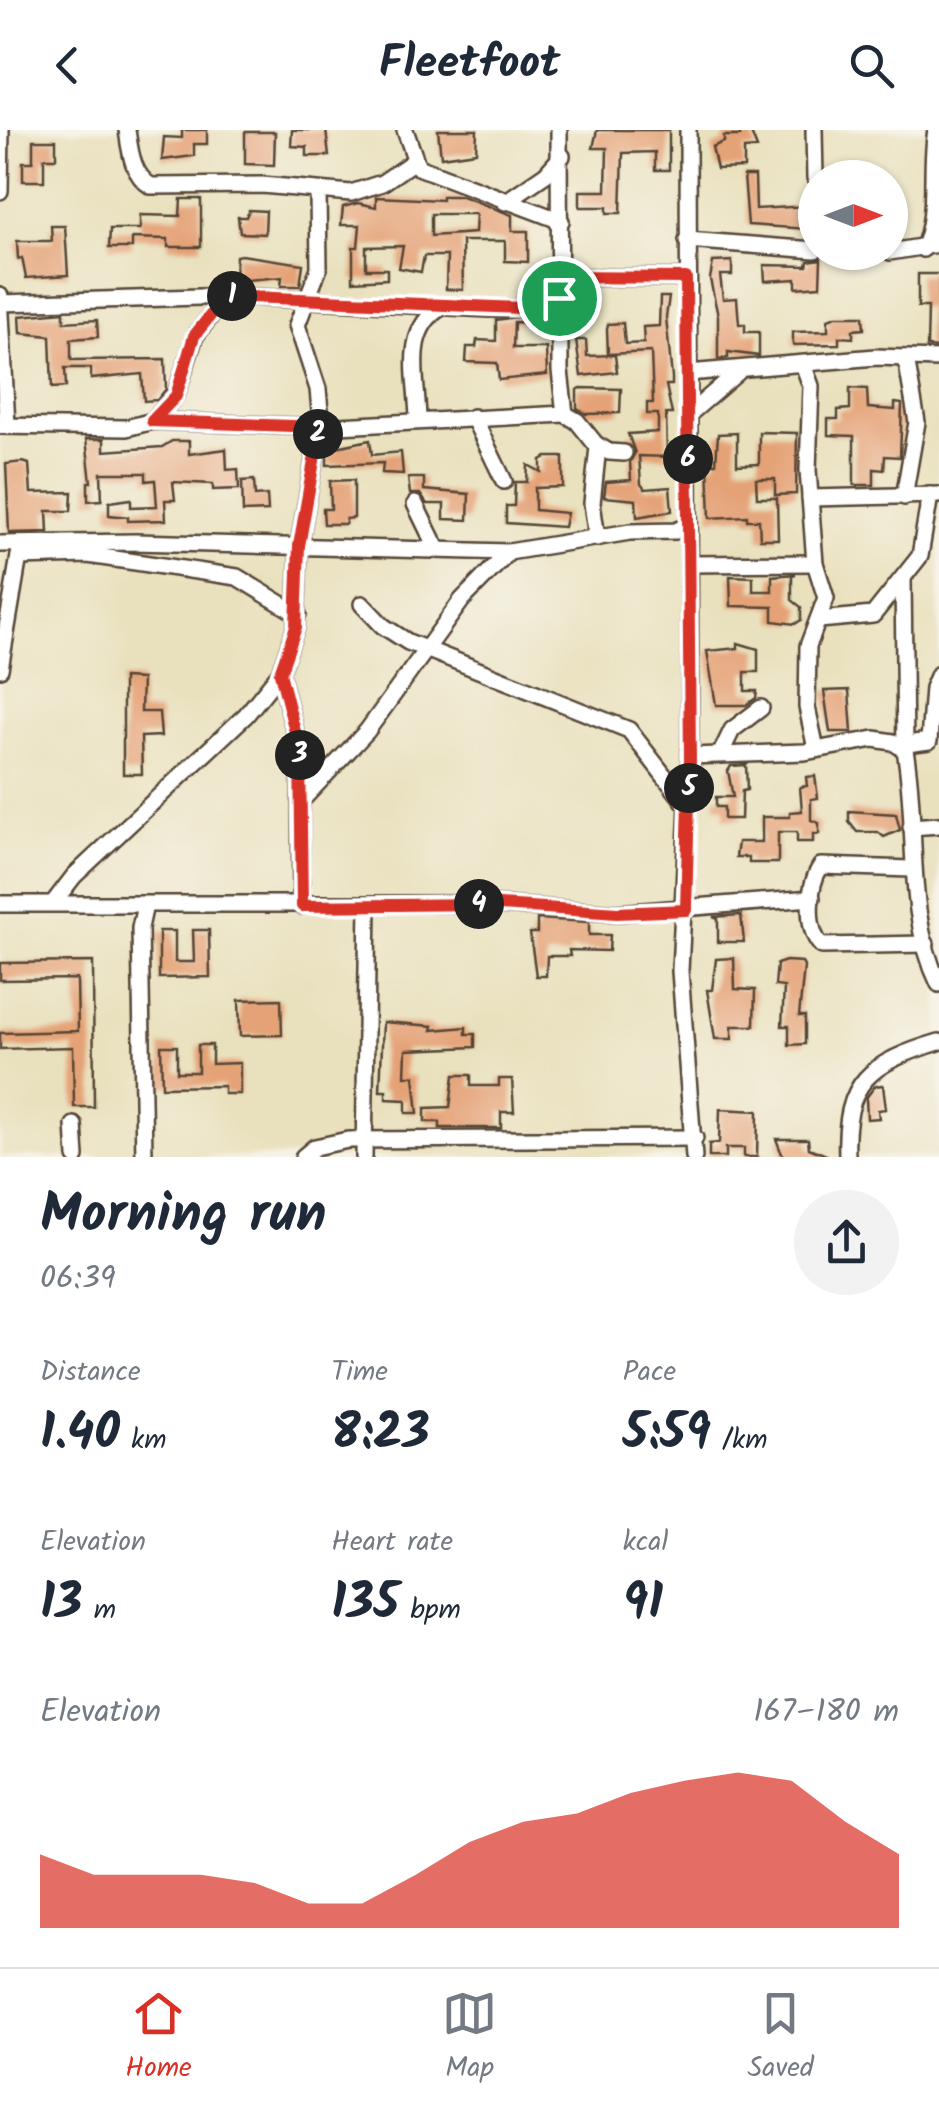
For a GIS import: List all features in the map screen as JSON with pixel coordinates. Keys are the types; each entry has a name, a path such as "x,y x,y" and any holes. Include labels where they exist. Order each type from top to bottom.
{"street":[{"path":"0,191 2,130"},
{"path":"127,130 133,162 141,179 151,186 262,185 318,192 367,188 414,161"},
{"path":"405,130 414,161 436,176 561,221"},
{"path":"559,130 559,298 565,414"},
{"path":"688,130 690,756 686,910 680,971 694,1157"},
{"path":"814,130 815,160"},
{"path":"931,246 938,210 936,130"},
{"path":"505,202 546,174 562,156"},
{"path":"54,902 74,876 246,715 280,673 298,614 299,546 320,427 318,389 298,339 299,313 319,268 318,192"},
{"path":"687,240 798,249"},
{"path":"560,277 686,278"},
{"path":"152,421 176,396 194,336 226,296"},
{"path":"559,298 520,308 442,307 306,297 0,299 4,426 126,428 152,421 320,427 565,414 577,421 597,445 609,452 624,453"},
{"path":"418,421 417,332 425,318 442,307"},
{"path":"904,497 917,422 906,358"},
{"path":"688,374 802,364 939,359"},
{"path":"802,364 811,386 810,498 815,564 826,598 808,646 806,669 816,749"},
{"path":"688,414 740,371"},
{"path":"473,417 504,482"},
{"path":"597,445 592,492 597,538"},
{"path":"810,498 935,495 920,556 874,615 819,620"},
{"path":"415,504 438,549"},
{"path":"20,551 299,546 509,552 639,530 672,531 689,524"},
{"path":"0,544 20,551 88,555 237,578 298,614"},
{"path":"920,556 939,548"},
{"path":"0,670 20,551"},
{"path":"301,802 367,730 462,600 509,552"},
{"path":"689,564 815,564"},
{"path":"903,578 911,869 926,944 939,984"},
{"path":"362,604 383,626 424,649 510,678 629,730 686,804"},
{"path":"280,673 297,733 302,906"},
{"path":"690,756 816,749 874,739 906,747 929,741 933,688 939,674"},
{"path":"721,753 732,730 761,708"},
{"path":"912,827 939,826"},
{"path":"911,869 821,866 814,877 813,928 822,946 926,944"},
{"path":"0,904 485,904 617,913 812,898"},
{"path":"144,1157 140,928 145,905"},
{"path":"364,1157 368,906"},
{"path":"847,1157 847,1114 860,1082 887,1062 939,1042"},
{"path":"74,1125 76,1157"},
{"path":"302,1157 324,1144 363,1140 695,1138"}],"building":[{"path":"182,130 207,130 207,144 194,144 194,156 162,160 164,137 182,138"},
{"path":"292,130 326,130 329,156 307,156 307,147 291,146"},
{"path":"438,130 477,130 476,152 441,157"},
{"path":"597,130 669,130 669,170 655,170 655,152 623,153 621,213 607,213 607,207 580,207 580,191 606,191 607,148 593,148"},
{"path":"740,130 750,130 757,148 744,149 744,168 717,169 712,147 724,142 724,136 740,136"},
{"path":"245,132 275,132 274,165 245,164"},
{"path":"33,140 56,140 56,158 44,158 44,181 23,181 23,162 33,162"},
{"path":"744,176 755,176 756,209 798,207 798,228 748,225"},
{"path":"442,196 462,196 512,215 512,231 528,231 528,262 505,261 505,241 462,241 463,290 446,289 447,256 424,256 421,272 399,268 403,246 366,247 366,269 387,269 387,279 353,281 353,247 358,247 360,225 341,225 343,207 358,203 376,207 376,197 442,200","holes":["431,214 476,214 475,233 431,236"]},
{"path":"181,199 201,199 201,247 168,247 168,239 132,238 132,248 109,248 110,229 140,229 140,215 180,216"},
{"path":"249,210 266,211 265,234 240,233 238,217 246,217"},
{"path":"51,226 65,226 68,275 26,278 22,258 18,259 17,241 52,241"},
{"path":"236,256 303,264 300,286 281,286 282,277 235,281"},
{"path":"732,261 732,275 720,275 723,299 737,298 739,324 745,324 745,332 759,332 759,356 728,352 728,358 718,359 718,316 710,279 713,262"},
{"path":"764,265 821,270 820,286 796,288 796,279 765,281"},
{"path":"918,274 939,274 939,348 927,347 928,307 918,307"},
{"path":"660,297 669,297 666,317 672,385 666,385 672,414 666,414 667,457 639,456 641,484 645,489 670,487 672,511 637,517 636,500 604,497 606,482 631,480 630,462 635,453 628,434 658,432 658,414 647,414 647,403 653,403 651,352 608,354 607,329 608,324 623,323 625,344 644,343 643,327 659,326"},
{"path":"64,312 64,322 97,320 98,337 71,339 71,360 165,359 166,389 157,400 144,401 142,374 91,379 91,368 65,368 66,387 52,388 50,336 21,333 20,316"},
{"path":"545,313 544,323 514,322 513,348 546,348 547,375 499,380 497,363 466,362 467,347 476,347 477,340 496,341 496,320"},
{"path":"863,316 864,329 853,330 853,338 839,337 839,344 793,345 793,332 828,331 828,319"},
{"path":"576,340 586,340 587,356 615,355 617,372 581,376"},
{"path":"850,388 867,389 868,408 895,410 895,403 902,404 900,457 885,456 884,470 874,469 874,485 854,485 854,436 828,435 828,419 838,419 838,410 850,409"},
{"path":"621,389 620,413 586,414 577,408 577,390"},
{"path":"759,432 797,433 796,494 775,495 775,479 756,479 757,498 777,498 778,539 760,539 759,520 747,520 747,516 710,518 708,464 716,463 718,434 737,433 737,465 759,464"},
{"path":"86,439 104,439 104,451 162,447 172,441 189,441 189,454 226,449 227,470 238,469 239,489 213,490 213,484 173,482 175,500 165,500 166,520 128,521 128,517 109,515 109,502 131,499 131,507 157,506 155,480 146,481 146,473 101,473 102,500 88,501 91,482"},
{"path":"370,440 372,455 401,452 403,474 382,473 383,463 327,465 327,449"},
{"path":"563,457 563,487 535,488 535,510 567,513 564,527 506,523 506,506 514,506 515,482 527,482 528,465 541,472 541,460"},
{"path":"6,464 29,464 31,493 72,492 71,511 47,511 48,532 9,533"},
{"path":"408,478 424,478 424,490 469,494 468,520 444,519 444,504 427,504 420,494 410,494"},
{"path":"254,480 255,496 267,495 268,511 243,512 242,481"},
{"path":"354,480 354,518 346,519 346,524 324,524 323,509 331,509 330,481"},
{"path":"796,574 792,575 792,600 801,607 801,620 795,624 773,621 773,607 731,606 730,576 753,577 753,591 772,591 772,576"},
{"path":"738,643 758,649 758,672 745,672 745,691 757,691 756,698 746,705 716,705 707,651 738,648"},
{"path":"123,678 142,679 141,712 159,712 161,736 141,737 142,774 123,774"},
{"path":"849,690 852,732 830,732 824,691"},
{"path":"746,765 747,790 742,791 741,819 724,819 724,807 716,807 716,797 733,797 728,771 731,766"},
{"path":"815,776 818,798 811,799 811,820 819,823 819,834 813,834 813,842 797,842 797,832 778,832 778,863 749,863 749,857 736,857 738,842 762,842 762,817 790,817 790,812 802,811 800,787 807,786 806,777"},
{"path":"849,811 896,814 900,830 884,837 878,832 857,832 849,822"},
{"path":"741,915 744,942 718,942 718,919 713,917"},
{"path":"537,919 589,922 589,935 610,935 609,951 569,950 570,956 547,956 546,976 536,976 530,933 537,933"},
{"path":"193,930 209,930 210,977 159,978 159,931 175,931 175,962 194,962"},
{"path":"734,958 735,989 755,990 754,1026 732,1026 732,1039 715,1039 707,990 712,990 716,959"},
{"path":"93,962 94,1107 74,1107 73,1047 0,1049 0,1033 78,1031 77,979 0,980 0,963"},
{"path":"802,962 804,967 799,1016 805,1016 805,1044 789,1045 789,1026 782,1026 784,987 775,986 777,964"},
{"path":"281,999 282,1035 240,1036 239,1000"},
{"path":"383,1022 433,1026 432,1030 466,1027 466,1034 475,1034 475,1047 406,1050 405,1076 414,1076 418,1113 406,1113 406,1100 386,1099 386,1091 380,1091"},
{"path":"198,1045 212,1045 212,1064 240,1063 240,1094 224,1094 224,1086 162,1087 161,1046 177,1046 177,1072 198,1072"},
{"path":"454,1075 471,1075 471,1086 499,1086 499,1079 512,1079 514,1112 501,1112 501,1128 440,1128 440,1122 425,1122 425,1108 450,1107"},
{"path":"883,1085 886,1109 878,1110 879,1118 867,1119 866,1098 875,1086"},
{"path":"720,1109 758,1111 757,1157 744,1157 744,1148 726,1148 726,1157 709,1157 709,1144 719,1143"},
{"path":"776,1139 808,1139 809,1148 831,1157 783,1157"}],"route":[{"path":"560,277 686,278 690,763 686,910 617,913 485,904 302,906 300,751 280,673 296,627 299,546 320,427 152,421 176,396 194,336 226,296 372,300 447,308 520,308 559,298 560,277"}]}
